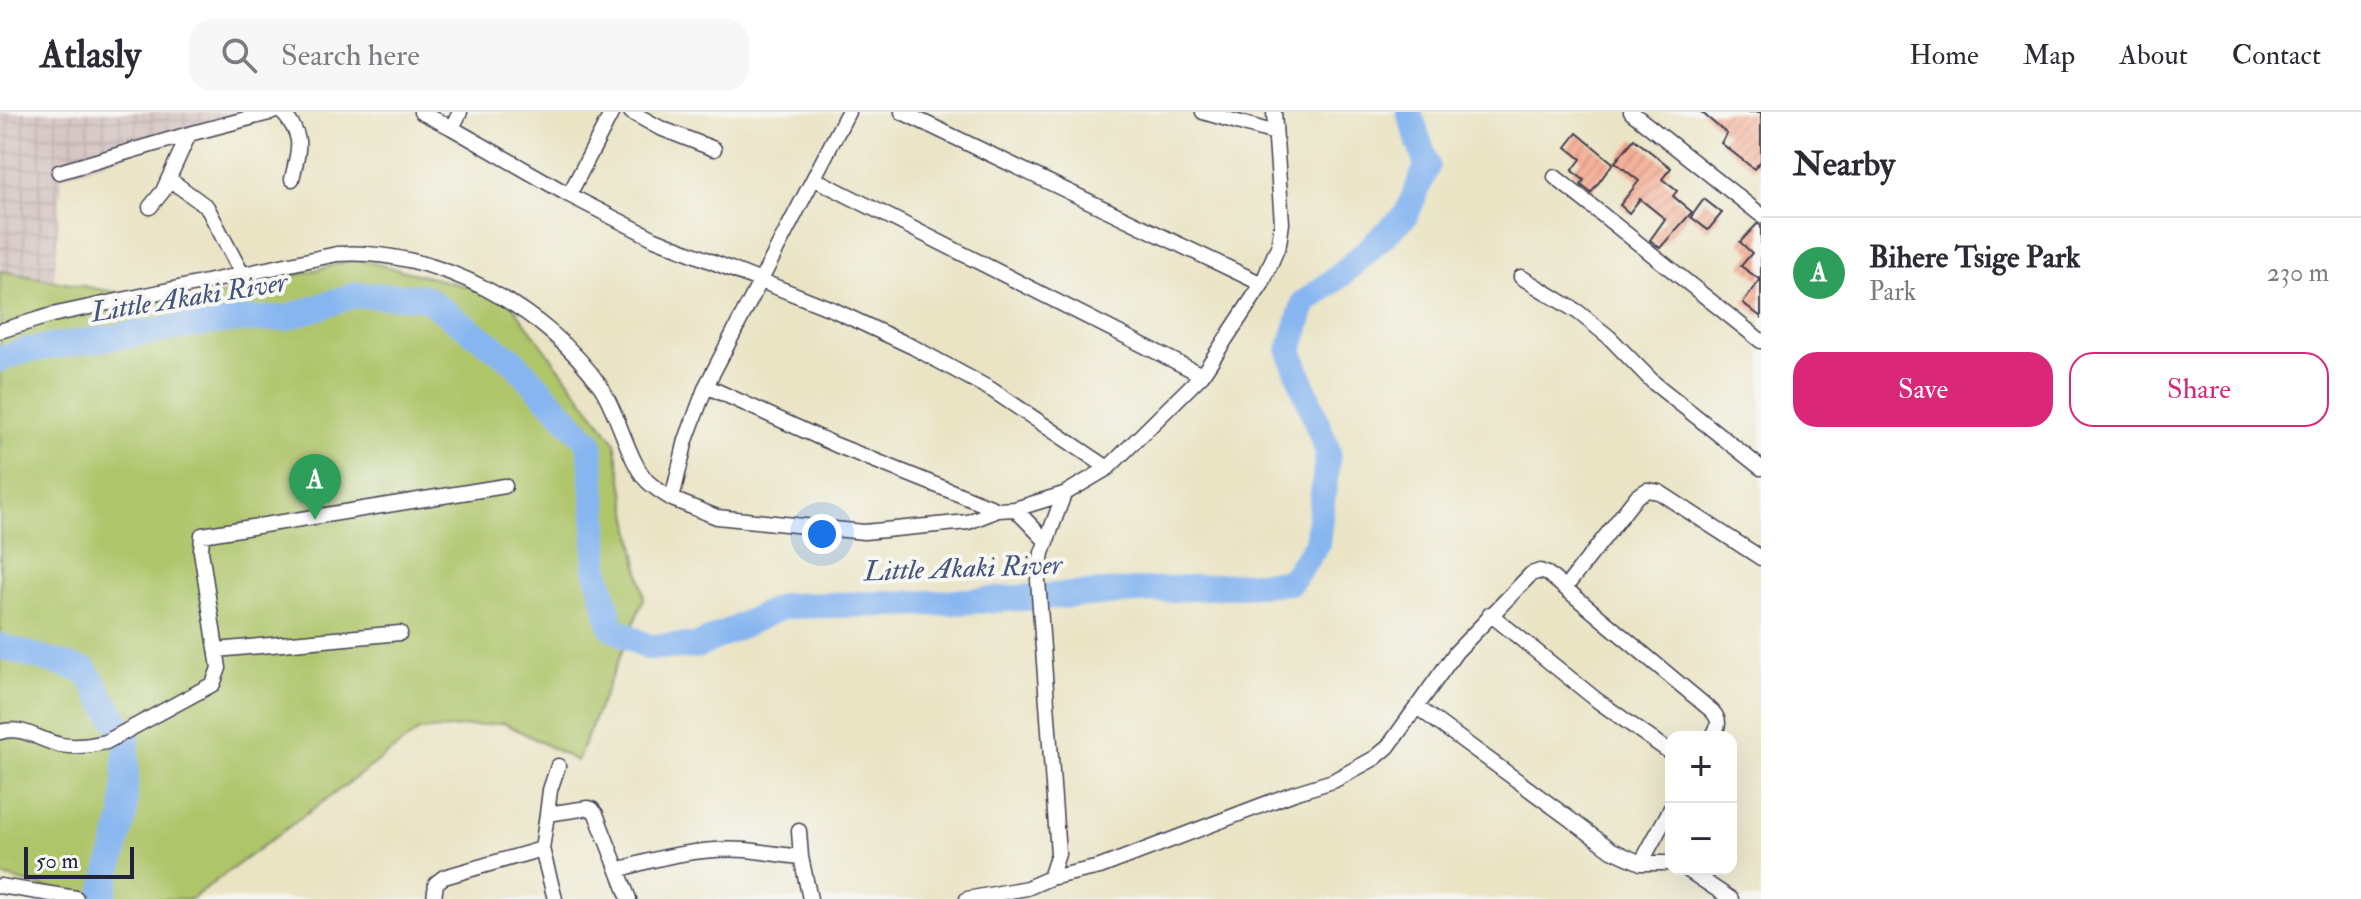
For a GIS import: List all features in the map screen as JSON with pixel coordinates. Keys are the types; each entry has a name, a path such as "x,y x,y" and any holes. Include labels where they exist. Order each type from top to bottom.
{"street":[{"path":"59,172 273,112"},
{"path":"282,112 298,130 292,179"},
{"path":"421,112 655,239 834,310 965,376 992,390 1108,468"},
{"path":"452,128 460,112"},
{"path":"569,195 612,112"},
{"path":"631,112 660,128 714,149"},
{"path":"672,499 686,440 706,386 848,112"},
{"path":"902,112 1262,284"},
{"path":"1203,112 1275,133"},
{"path":"0,331 52,315 352,253 411,261 490,290 538,320 582,363 601,388 642,474 649,483 672,499 717,517 864,532 968,522 998,510 1015,509 1064,494 1108,468 1202,375 1262,284 1279,244 1282,223 1274,112"},
{"path":"1631,112 1761,215"},
{"path":"150,207 169,179 189,134"},
{"path":"1555,177 1761,341"},
{"path":"169,179 207,207 242,274"},
{"path":"815,179 1202,375"},
{"path":"1521,277 1578,312 1609,337 1654,383 1761,468"},
{"path":"706,386 836,445 998,510"},
{"path":"0,732 28,732 60,745 87,746 106,742 213,684 219,668 201,551 202,535 505,486"},
{"path":"1565,588 1637,496 1647,490 1659,492 1759,552"},
{"path":"1050,878 1058,854 1038,580 1040,560 1064,494"},
{"path":"1015,509 1047,542"},
{"path":"967,899 1027,888 1050,878 1100,867 1333,781 1375,758 1388,747 1456,652 1531,574 1540,571 1548,574 1712,711 1718,718 1716,731"},
{"path":"1490,614 1598,701 1665,749"},
{"path":"217,650 400,633"},
{"path":"1417,707 1612,850 1641,863 1665,863"},
{"path":"555,899 542,849 550,790 558,766"},
{"path":"547,814 592,809 629,899"},
{"path":"1641,863 1665,819"},
{"path":"799,831 810,899"},
{"path":"434,899 436,883 444,877 542,849"},
{"path":"618,870 664,856 716,851 744,850 801,857"},
{"path":"1695,875 1731,899"},
{"path":"0,886 76,898"}],"shaded area":[{"path":"0,112 255,112 62,176 54,281 0,271"}],"green space":[{"path":"356,259 505,296 615,442 644,598 577,761 504,723 419,731 191,899 87,899 0,875 0,271 185,305"}],"building":[{"path":"1701,112 1761,112 1761,161 1754,169 1721,143 1727,134"},
{"path":"1577,133 1613,163 1591,193 1581,185 1584,180 1572,171 1581,159 1566,147"},
{"path":"1634,139 1671,168 1662,179 1677,191 1673,196 1692,212 1660,248 1650,240 1665,219 1640,199 1629,213 1620,205 1639,181 1615,162"},
{"path":"1704,199 1722,213 1708,230 1691,217"},
{"path":"1757,224 1761,225 1761,317 1743,303 1760,280 1741,266 1752,253 1740,242"}],"waterway":[{"name":"Little Akaki River","path":"0,359 23,351 221,321 285,318 355,295 424,297 512,360 590,443 596,568 612,627 647,647 697,646 784,606 937,603 1290,582 1317,544 1328,452 1290,351 1304,303 1341,275 1406,215 1427,166 1409,112"},
{"name":"Little Akaki River","path":"0,646 86,671 127,738 124,816 102,899"}],"place":[{"name":"Bihere Tsige Park","path":"315,520"}]}
